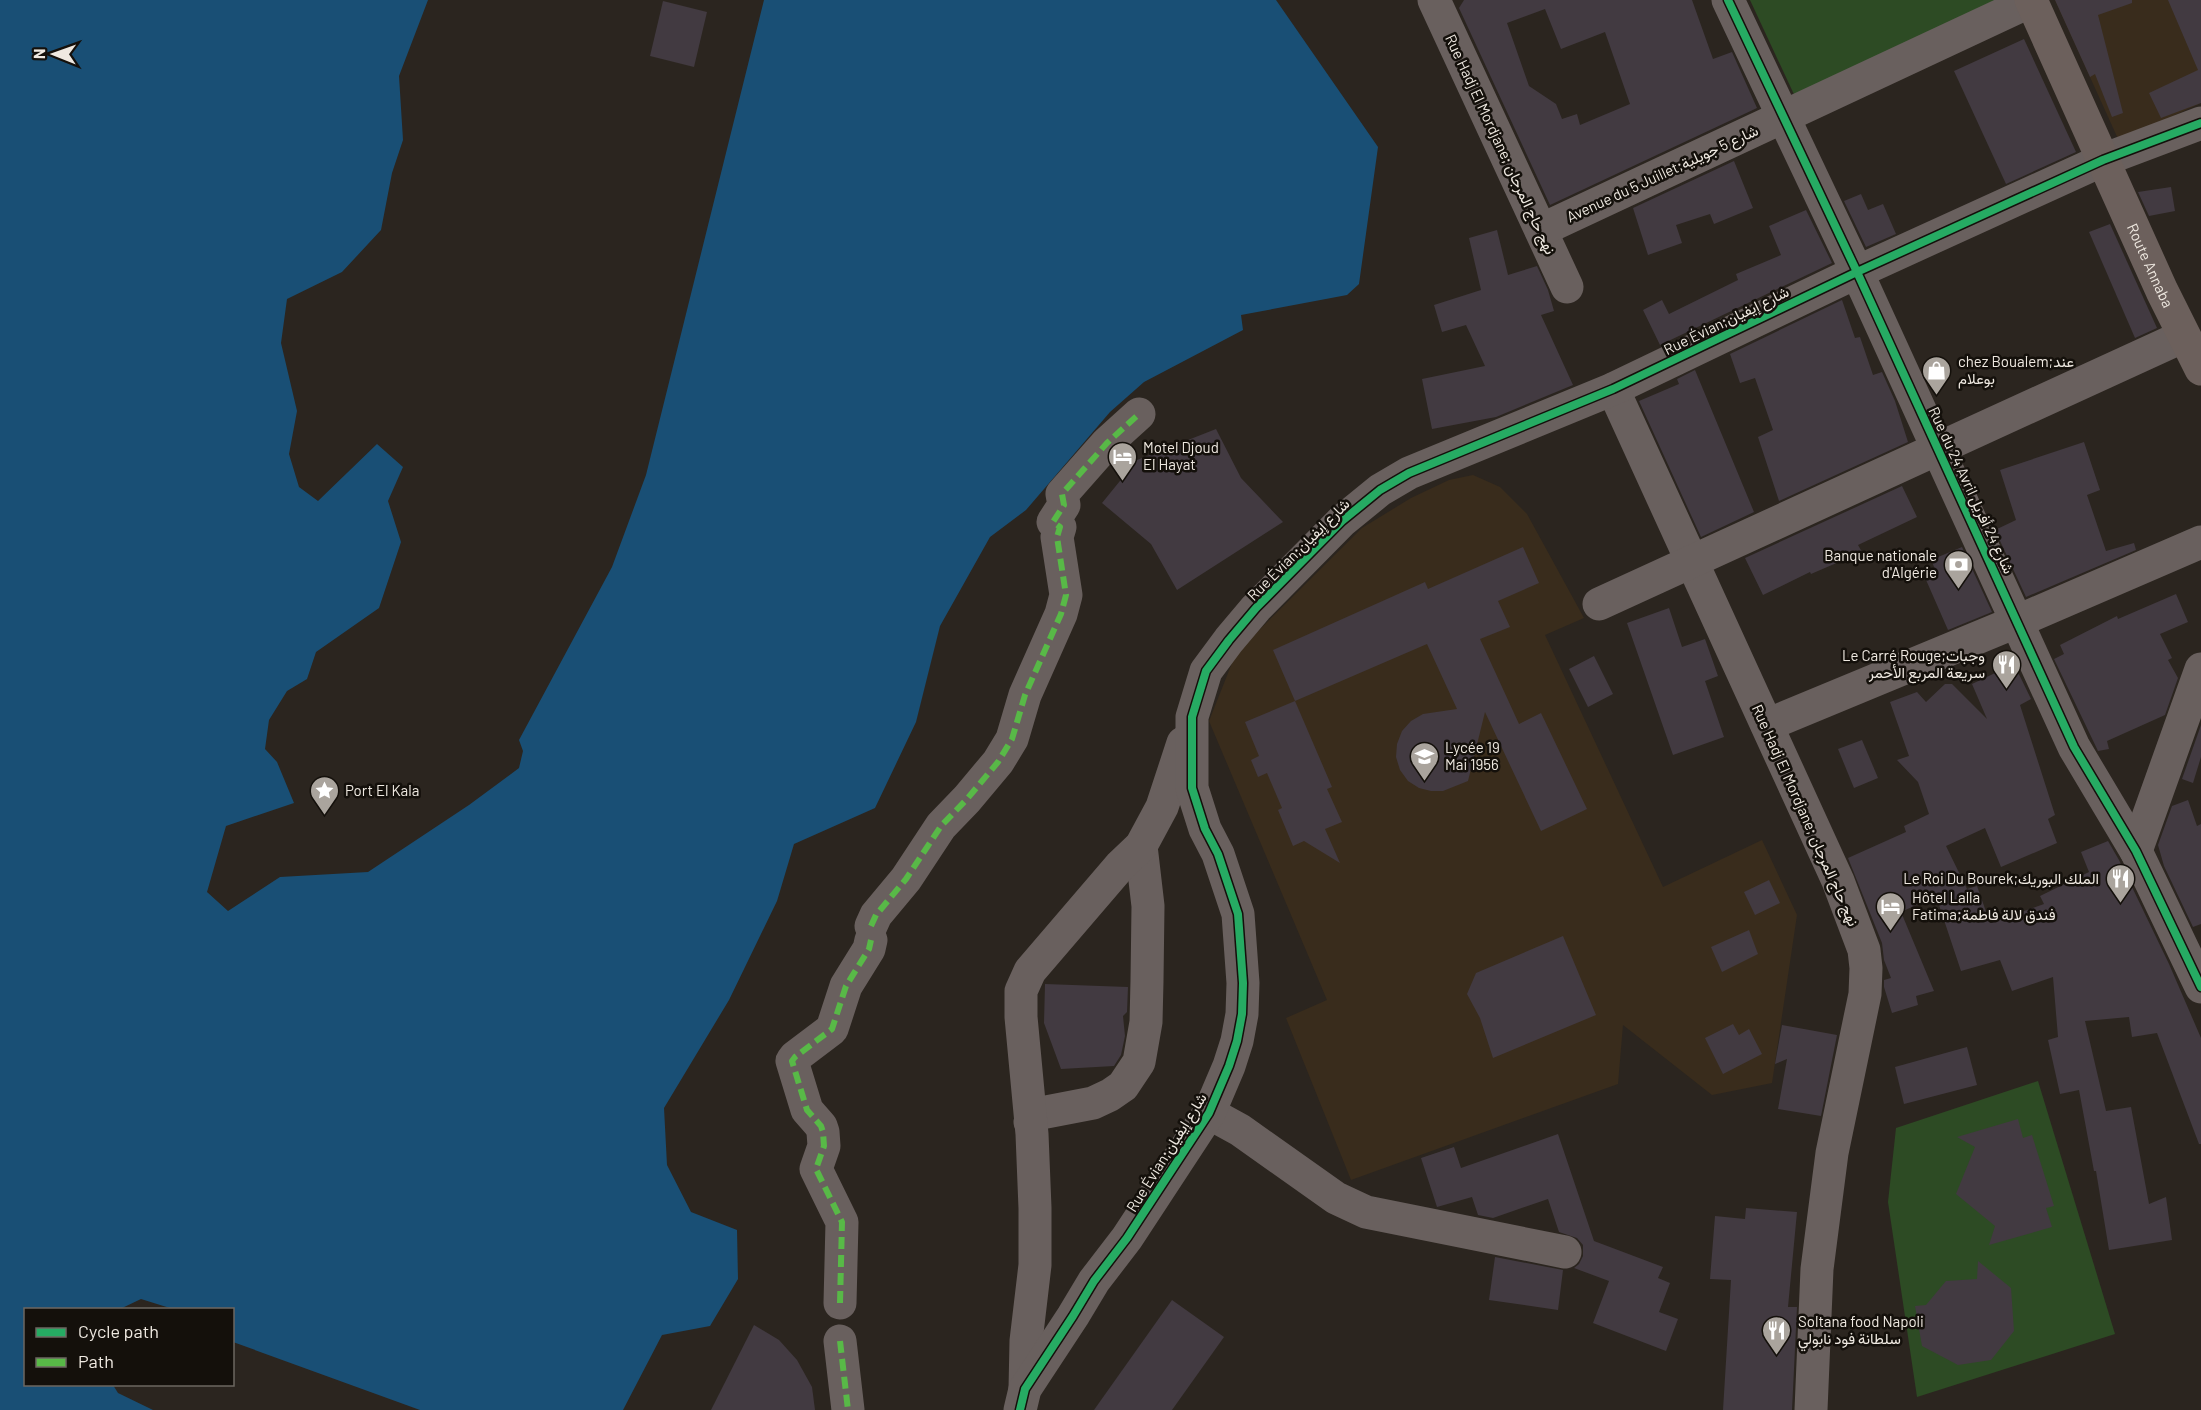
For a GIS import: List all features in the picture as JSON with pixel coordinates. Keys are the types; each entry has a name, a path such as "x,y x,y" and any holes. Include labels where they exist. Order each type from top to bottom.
{"main road":[{"name":"Route Annaba","path":"2031,0 2201,369"}],"street":[{"name":"Rue Hadj El Mordjane; نهج حاج المرجان","path":"1434,0 1567,287"},
{"name":"Rue du 24 Avril شارع 24 أفريل","path":"1728,0 1857,272 2074,747 2136,851 2201,987"},
{"name":"Avenue du 5 Juillet;شارع 5 جويلية","path":"1541,230 2031,0"},
{"name":"Rue Évian;شارع إيفيان","path":"1022,1399 1035,1264 1035,1208 1021,991 1030,971 1120,866 1141,846 1162,807 1206,671 1228,640 1256,608 1342,520 1380,490 1408,473 1613,389 1857,272 2103,160 2201,123"},
{"path":"1599,604 2184,336"},
{"name":"Rue Hadj El Mordjane; نهج حاج المرجان","path":"1613,389 1767,724 1853,918 1864,950 1865,994 1832,1153 1817,1269 1811,1410"},
{"path":"840,1303 842,1222 816,1169 824,1146 823,1132 821,1126 807,1110 792,1061 832,1029 846,986 869,949 876,915 906,879 941,826 998,762 1012,739 1025,695 1061,614 1066,595 1057,537 1060,527 1053,522 1064,505 1062,494 1107,443 1139,414"},
{"path":"1767,724 2018,621 2201,542"},
{"path":"2136,851 2201,669"},
{"name":"Rue Évian;شارع إيفيان","path":"1022,1399 1094,1281 1127,1238 1209,1113 1237,1041 1242,1014 1242,962 1238,914 1218,854 1205,829 1192,788 1192,717"},
{"path":"1030,1122 1041,1113 1093,1103 1110,1095 1123,1086 1139,1062 1146,1022 1148,906 1141,846"},
{"name":"Rue Évian;شارع إيفيان","path":"1209,1113 1240,1130 1336,1198 1366,1212 1565,1252"},
{"path":"840,1341 848,1410"}],"shaded area":[{"path":"2055,0 2201,0 2201,103 2119,141"},
{"name":"Lycée 19 Mai 1956","path":"1473,475 1500,487 1527,514 1584,618 1545,635 1663,887 1762,840 1797,915 1772,1083 1712,1095 1623,1025 1618,1084 1351,1180 1286,1018 1327,1000 1209,721 1236,653 1362,528 1411,498 1449,480"}],"green space":[{"path":"1750,0 2013,0 1798,103"},
{"path":"2038,1081 2115,1334 1917,1397 1888,1202 1896,1128"}],"water":[{"path":"0,0 428,0 399,76 403,140 392,173 381,230 342,272 287,299 281,343 297,411 289,454 299,487 318,501 377,444 403,467 388,501 401,542 379,608 316,652 307,679 287,691 269,720 265,749 277,762 294,803 226,826 207,892 228,911 280,877 368,872 469,805 519,768 523,751 519,740 612,567 646,475 764,0 1276,0 1378,147 1359,284 1347,295 1241,315 1243,330 1144,382 1110,412 1026,510 990,537 940,626 916,722 875,808 794,844 777,901 729,1000 664,1108 667,1165 691,1212 737,1230 738,1279 710,1326 662,1335 623,1410 420,1410 234,1342 234,1308 170,1308 141,1299 122,1308 24,1308 24,1386 114,1386 118,1393 153,1410 0,1410"}],"building":[{"path":"1464,0 1692,0 1713,59 1732,52 1757,108 1550,205 1459,8","holes":["1545,9 1561,49 1605,32 1630,104 1580,125 1577,114 1562,119 1556,104 1529,86 1507,23"]},
{"path":"2055,0 2132,0 2132,3 2098,15 2123,113 2112,117 2095,74 2090,77"},
{"path":"2168,0 2201,0 2201,103 2161,118 2149,93 2198,70"},
{"path":"663,1 707,12 694,67 650,56"},
{"path":"2024,39 2076,152 2006,184 1954,71"},
{"path":"1734,161 1753,208 1714,224 1710,214 1676,225 1682,243 1648,255 1633,208"},
{"path":"2171,187 2175,211 2149,216 2138,192"},
{"path":"1861,194 1868,210 1883,204 1896,234 1866,247 1844,201"},
{"path":"1806,210 1832,263 1660,345 1643,310 1662,300 1669,314 1738,280 1736,274 1781,255 1769,226"},
{"path":"2110,224 2157,328 2135,338 2089,232"},
{"path":"1497,230 1508,275 1537,266 1548,290 1554,311 1541,315 1573,385 1496,417 1432,429 1422,379 1485,366 1466,325 1442,332 1434,305 1481,290 1469,238"},
{"path":"1842,300 1855,338 1860,337 1873,375 1882,372 1895,401 1908,442 1779,501 1758,437 1773,430 1755,378 1740,383 1730,354"},
{"path":"1695,370 1754,512 1701,537 1639,401 1679,384 1677,379"},
{"path":"1216,429 1241,478 1283,522 1177,590 1151,544 1102,503 1137,460"},
{"path":"2084,442 2100,490 2087,495 2106,551 2134,543 2136,550 2026,597 1995,530 2016,520 2000,470"},
{"path":"1902,486 1917,517 1858,545 1862,552 1811,574 1810,572 1763,595 1745,558"},
{"path":"1523,547 1539,583 1498,601 1510,627 1480,639 1519,724 1541,713 1587,809 1541,831 1485,712 1468,781 1443,791 1431,791 1419,788 1408,781 1400,770 1396,757 1397,744 1402,731 1411,721 1423,714 1457,709 1427,644 1295,701 1273,650 1425,582 1428,589"},
{"name":"Banque nationale d'Algérie","path":"1962,547 1992,612 1948,630 1923,573 1935,569 1931,560"},
{"path":"2176,594 2188,622 2160,634 2172,658 2168,660 2178,678 2165,715 2107,741 2109,749 2098,751 2054,659 2064,654 2060,645 2117,616 2118,619"},
{"path":"1669,608 1682,647 1705,639 1718,676 1705,681 1724,737 1673,755 1627,623"},
{"path":"1594,656 1613,694 1588,707 1569,669"},
{"path":"2014,664 2031,699 2020,705 2055,815 2048,819 2057,843 2001,867 1985,828 1946,846 1967,889 1977,886 1990,923 2044,904 2040,896 2089,872 2081,852 2108,841 2119,860 2169,964 2201,1038 2201,1144 2199,1144 2157,1033 2132,1037 2129,1017 2085,1021 2106,1111 2131,1107 2149,1204 2166,1197 2172,1240 2109,1250 2079,1090 2060,1094 2048,1040 2058,1037 2053,977 2012,991 2000,960 1961,971 1936,896 1901,912 1934,991 1916,996 1918,1005 1892,1013 1884,987 1884,980 1891,978 1884,960 1882,943 1848,858 1906,832 1904,826 1929,814 1918,782 1897,760 1909,756 1890,702 1917,692 1926,702 1945,684 1952,684 1987,719 1972,684"},
{"path":"1295,701 1332,787 1327,789 1342,822 1325,829 1340,863 1304,841 1293,846 1278,810 1282,808 1267,773 1258,777 1251,760 1259,756 1245,722"},
{"path":"2201,725 2201,757 2193,783 2182,779"},
{"path":"1862,740 1878,778 1854,788 1838,749"},
{"path":"2188,800 2197,826 2201,824 2201,924 2193,927 2164,866 2158,845 2172,806"},
{"path":"1769,880 1780,903 1755,915 1744,892"},
{"path":"1749,930 1758,954 1722,972 1711,947"},
{"path":"1563,936 1596,1015 1493,1058 1480,1018 1467,994 1476,973"},
{"path":"1045,984 1128,987 1127,1012 1123,1016 1125,1036 1121,1055 1114,1066 1061,1069 1044,1023"},
{"path":"1733,1024 1739,1035 1749,1029 1762,1054 1723,1074 1705,1038"},
{"path":"1782,1025 1837,1035 1821,1116 1778,1109 1787,1059 1775,1064"},
{"path":"1967,1047 1977,1085 1904,1104 1895,1067"},
{"path":"2018,1119 2023,1138 2032,1135 2054,1206 2046,1208 2052,1227 1989,1245 1995,1226 1956,1194 1975,1147 1957,1137"},
{"path":"1558,1134 1594,1241 1663,1267 1658,1278 1670,1283 1659,1312 1678,1319 1666,1351 1593,1323 1609,1281 1574,1268 1583,1256 1583,1245 1577,1238 1559,1232 1548,1199 1493,1218 1478,1215 1472,1197 1437,1207 1421,1158 1454,1147 1461,1168"},
{"path":"1746,1208 1797,1212 1788,1307 1797,1307 1792,1410 1723,1410 1731,1280 1710,1279 1715,1216 1745,1219"},
{"path":"1495,1257 1563,1270 1558,1310 1489,1300"},
{"path":"1978,1261 2011,1288 2014,1331 1991,1360 1958,1365 1922,1346 1915,1306 1926,1305 1946,1281 1977,1279"},
{"path":"1172,1300 1224,1337 1172,1410 1094,1410"},
{"path":"754,1325 779,1340 797,1360 812,1387 815,1410 711,1410"}],"marked path":[{"path":"871,926 876,915 906,879 941,826 998,762 1012,739 1025,695 1061,614 1066,595 1057,537 1060,527 1053,522 1064,505 1062,494 1107,443 1139,414"},
{"path":"840,1303 842,1222 816,1169 824,1146 823,1132 821,1126 807,1110 792,1061 832,1029 846,986 869,949 871,940"},
{"path":"840,1341 848,1410"}],"cycle path":[{"path":"1728,0 1857,272 2074,747 2136,851 2201,987"},
{"path":"1020,1410 1025,1389 1094,1281 1127,1238 1209,1113 1237,1041 1242,1014 1243,983 1238,914 1218,854 1205,829 1192,788 1192,717 1206,671 1256,608 1342,521 1380,490 1409,473 1613,389 1857,272 2103,160 2201,123"}],"place":[{"name":"chez Boualem;عند بوعلام","path":"1937,396"},
{"name":"Motel Djoud El Hayat","path":"1122,482"},
{"name":"Banque nationale d'Algérie","path":"1958,590"},
{"name":"Le Carré Rouge;وجبات سريعة المربع الأحمر","path":"2006,690"},
{"name":"Lycée 19 Mai 1956","path":"1424,782"},
{"name":"Port El Kala","path":"324,816"},
{"name":"Le Roi Du Bourek;الملك البوريك","path":"2120,904"},
{"name":"Hôtel Lalla Fatima;فندق لالة فاطمة","path":"1891,932"},
{"name":"Soltana food Napoli سلطانة فود نابولي","path":"1777,1356"}]}
